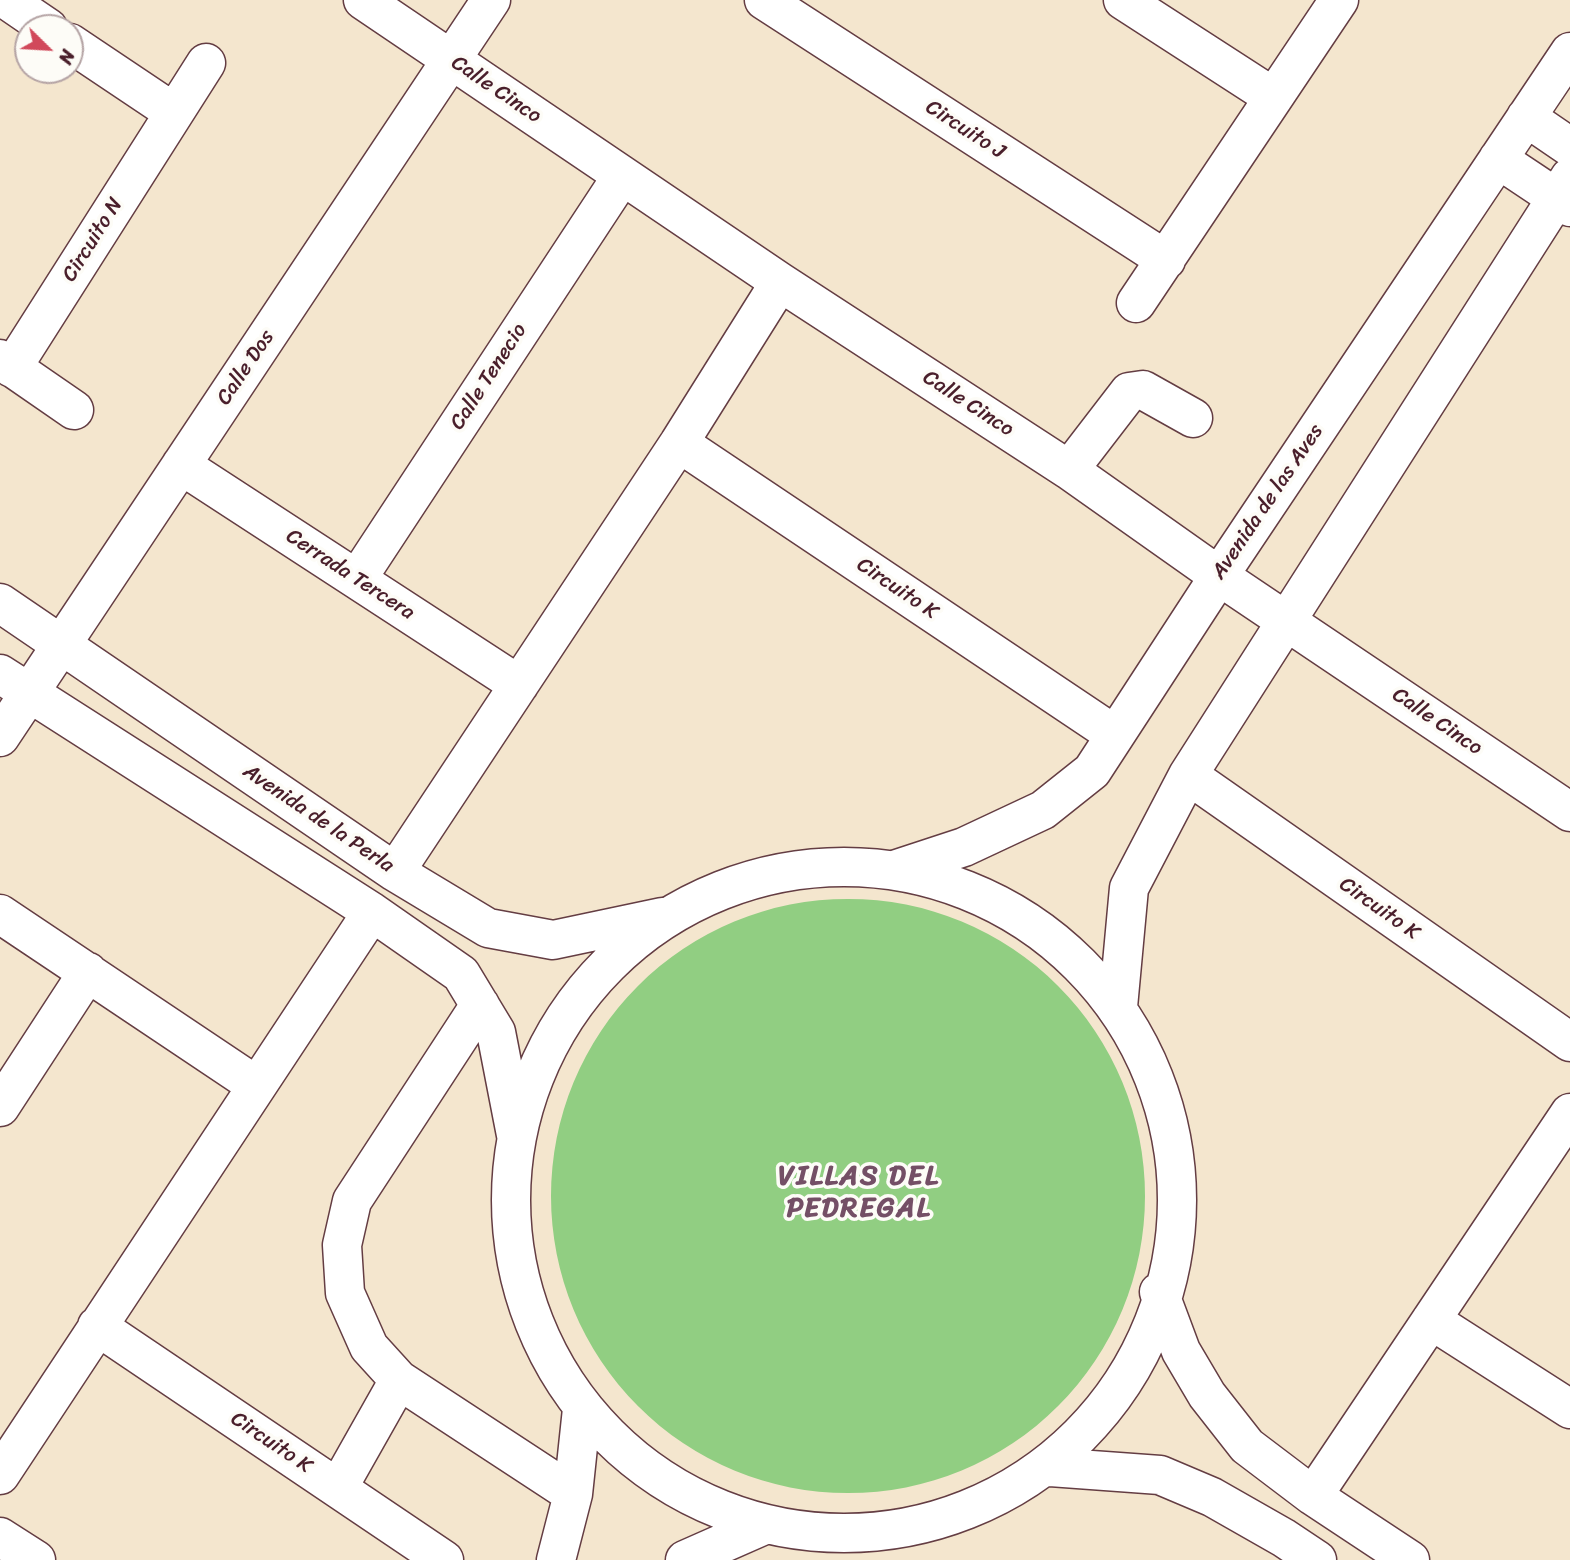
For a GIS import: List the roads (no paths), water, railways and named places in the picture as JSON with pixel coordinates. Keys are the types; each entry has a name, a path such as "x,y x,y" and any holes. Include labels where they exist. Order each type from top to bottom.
{"street":[{"path":"6,0 27,14"},
{"name":"Calle Cinco","path":"363,0 780,282 1069,470 1219,576 1570,812"},
{"name":"Calle Dos","path":"0,737 14,684 62,644 491,0"},
{"name":"Circuito J","path":"764,0 1166,260"},
{"path":"1122,0 1273,97"},
{"path":"1136,303 1339,0"},
{"path":"84,52 173,112"},
{"name":"Avenida de las Aves","path":"897,869 964,847 1043,810 1092,771 1219,576 1570,52"},
{"name":"Circuito N","path":"74,410 6,363 206,63"},
{"path":"1526,117 1570,147"},
{"path":"1118,1007 1129,888 1188,775 1565,194 1498,159"},
{"name":"Calle Tenecio","path":"357,579 622,176"},
{"path":"395,872 679,443 780,282"},
{"path":"1069,470 1129,392 1143,390 1193,418"},
{"name":"Circuito K","path":"679,443 1115,735"},
{"name":"Cerrada Tercera","path":"181,465 519,685"},
{"name":"Avenida de la Perla","path":"0,603 395,872 488,928 553,940 668,916"},
{"path":"14,684 372,912 461,974 496,1032 516,1136 512,1233 534,1326 582,1409 662,1482 762,1526 839,1535 917,1527 990,1501 1050,1467 1106,1407 1144,1346 1178,1208 1172,1137 1152,1069 1118,1007 1058,942 983,894 897,869 818,866 740,882 668,916 598,975 553,1039 546,1050 516,1136"},
{"name":"Circuito K","path":"1188,775 1570,1042"},
{"path":"0,1475 372,912"},
{"path":"0,914 257,1086"},
{"path":"0,1107 88,972"},
{"path":"480,1005 352,1201 342,1245 345,1293 369,1347 399,1380 573,1494"},
{"path":"1313,1496 1570,1113"},
{"path":"1159,1292 1181,1351 1207,1395 1247,1446 1313,1496 1410,1560"},
{"path":"1431,1320 1570,1409"},
{"name":"Circuito K","path":"97,1326 444,1560"},
{"path":"338,1488 399,1380"},
{"path":"556,1560 573,1494 582,1409"},
{"path":"1050,1467 1160,1475 1212,1497 1277,1549 1317,1560"},
{"path":"685,1560 762,1526"},
{"path":"0,1537 36,1560"}],"district":[{"name":"VILLAS DEL PEDREGAL","path":"859,1193"}]}
